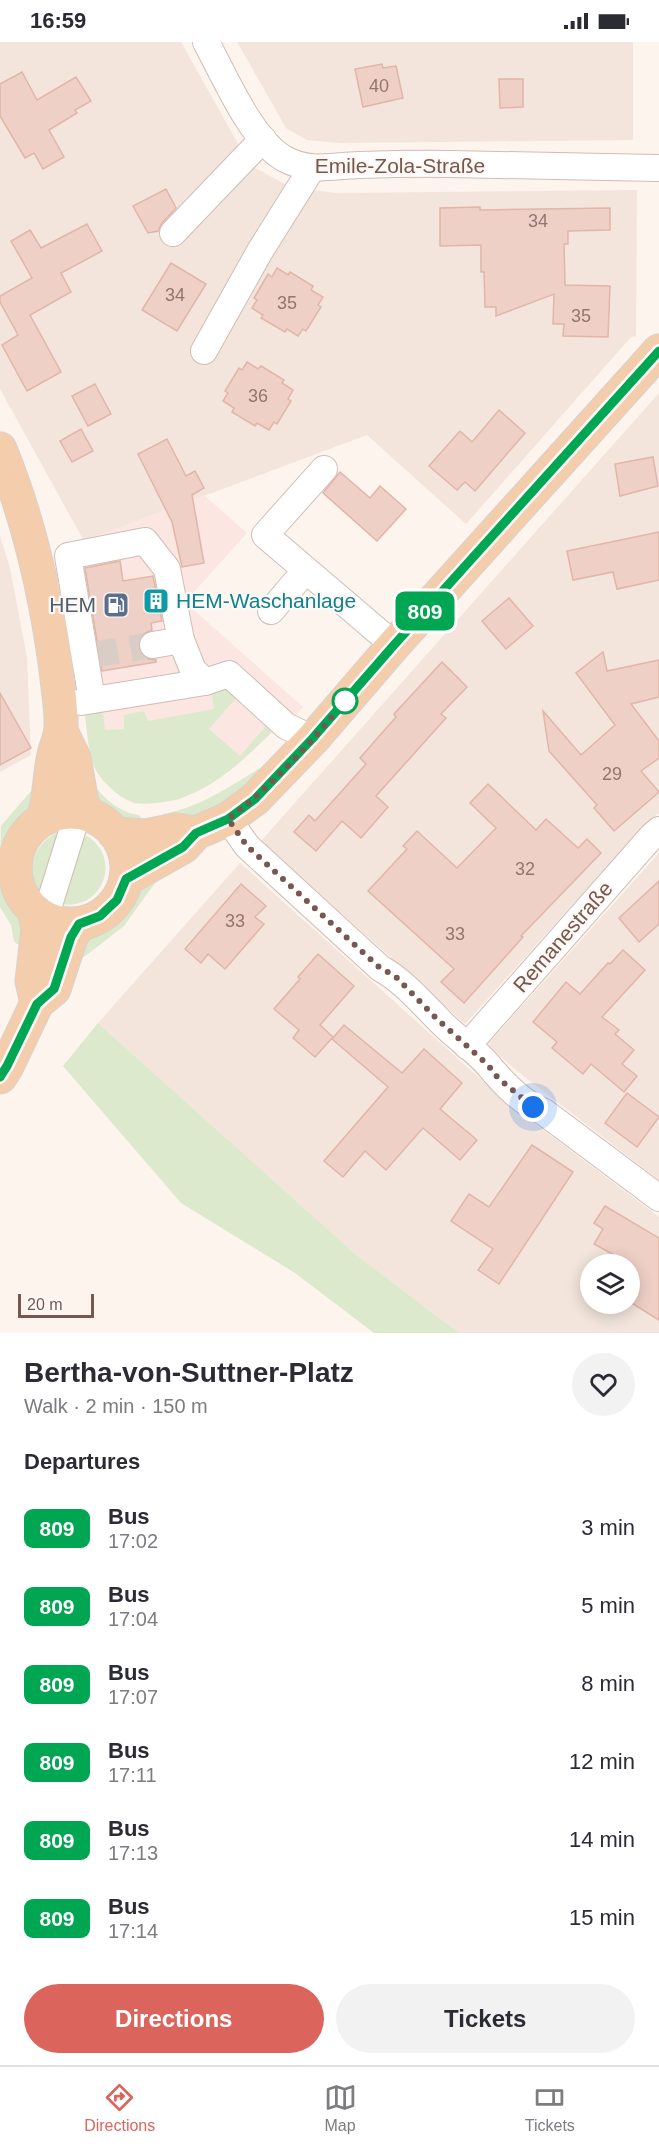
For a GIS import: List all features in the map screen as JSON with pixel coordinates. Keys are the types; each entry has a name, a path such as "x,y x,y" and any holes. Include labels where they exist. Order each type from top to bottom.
{"main road":[{"path":"126,879 183,847 196,833 228,819 255,799 312,739 659,351"},
{"path":"0,449 20,502 37,562 52,643 61,731 74,758 83,813"},
{"path":"43,819 48,805 53,758 61,731"},
{"path":"60,813 83,813 103,822 115,834 123,848 127,864 126,879 117,900 100,916 79,924 56,923 39,915 20,894 14,874 16,852 27,833 43,819 60,813"},
{"path":"115,834 146,836 176,830 196,833"},
{"path":"37,1004 32,981 39,915"},
{"path":"0,1077 37,1004 54,989 71,937 79,924"}],"street":[{"name":"Emile-Zola-Straße","path":"206,42 255,130 282,158 298,165 312,168 437,164 659,168"},
{"path":"173,233 263,139"},
{"path":"204,351 260,250 312,168"},
{"path":"324,469 265,535 394,645"},
{"path":"199,676 181,640 167,569 144,541 68,556 89,656 87,696 199,676 229,674 286,726 312,739"},
{"path":"271,611 305,571"},
{"path":"153,645 181,640"},
{"path":"39,915 83,813"},
{"path":"228,819 247,846 276,874 380,968 395,976 488,1065 498,1078 533,1107 544,1112 659,1198"},
{"name":"Remanestraße","path":"468,1046 659,830"}],"shaded area":[{"path":"0,42 181,42 250,165 290,187 336,193 637,190 636,336 631,337 466,524 367,435 84,541 0,389"},
{"path":"237,42 633,42 633,140 340,143 307,140 286,128"},
{"path":"659,393 659,813 642,827 465,1024 261,841"},
{"path":"205,496 247,533 185,602 303,707 278,735 272,732 239,763 215,781 178,800 135,804 119,795 105,782 93,765 60,550"},
{"path":"0,536 10,568 27,658 31,755 0,772"},
{"path":"659,853 659,1180 522,1075 487,1045"},
{"path":"240,863 505,1101 659,1217 659,1333 459,1333 354,1253 98,1023"}],"green space":[{"path":"223,688 232,692 236,698 209,729 240,756 266,726 272,732 220,778 190,795 144,804 119,795 100,776 90,754 85,715 103,712 105,730 124,729 124,715 144,711 148,721 214,709 211,690"},
{"path":"278,758 238,792 215,807 191,817 163,821 163,814 194,805"},
{"path":"92,783 112,804 124,811 139,815 146,824 111,814 101,803"},
{"path":"37,784 37,798 8,834 0,862 1,826"},
{"path":"58,832 62,836 42,894 33,877 34,859 42,844"},
{"path":"87,836 98,846 104,857 103,881 97,892 87,900 75,904 61,904 81,840"},
{"path":"0,872 1,885 22,924 25,947 14,941 11,925 0,907"},
{"path":"157,880 124,926 84,957 74,958 86,940 110,925 125,910 137,888"},
{"path":"98,1023 354,1253 459,1333 374,1333 295,1273 181,1203 63,1066"}],"building":[{"path":"382,64 383,68 396,66 403,98 363,107 355,69"},
{"path":"22,72 37,100 76,77 91,101 75,110 77,113 49,130 64,157 43,169 34,153 25,158 0,116 0,84"},
{"path":"499,79 523,79 523,107 500,108"},
{"path":"166,189 176,208 158,231 148,233 133,206"},
{"path":"480,207 480,210 610,208 610,230 568,231 568,244 564,244 565,285 610,286 608,337 563,336 564,324 553,324 554,294 496,316 496,307 485,307 481,245 440,246 440,208"},
{"path":"87,224 102,251 61,273 71,292 30,315 61,372 27,391 2,345 18,335 0,302 0,296 32,278 11,241 30,230 41,248"},
{"path":"171,263 206,284 177,331 142,310"},
{"path":"277,268 288,275 290,272 313,286 311,290 323,297 318,305 321,307 306,331 303,329 298,336 287,329 285,332 261,318 263,315 252,308 257,300 254,298 268,274 272,277"},
{"path":"247,362 258,369 261,366 284,380 282,383 293,390 288,399 291,401 277,424 274,422 269,430 257,423 255,426 232,412 234,408 223,401 228,393 225,391 239,368 242,370"},
{"path":"95,384 111,414 88,426 72,396"},
{"path":"499,410 525,433 475,491 465,482 457,490 429,466 460,431 472,442"},
{"path":"81,429 93,451 72,462 60,441"},
{"path":"167,439 186,476 195,471 204,488 192,495 204,563 182,567 172,522 138,454"},
{"path":"653,457 658,486 620,496 615,464"},
{"path":"340,472 370,498 380,486 406,509 377,541 323,493"},
{"path":"659,532 659,580 617,589 613,572 573,580 567,551"},
{"path":"120,561 123,581 153,576 162,621 151,623 152,630 143,634 138,647 142,655 156,662 102,671 85,568"},
{"path":"509,598 533,626 506,649 482,621"},
{"path":"603,652 607,671 659,660 659,697 631,704 659,741 659,758 641,771 659,792 614,831 594,808 597,805 549,751 543,711 581,755 615,725 576,673"},
{"path":"442,662 467,687 441,714 446,718 376,796 388,807 361,838 342,821 316,851 294,832 309,815 315,821 366,764 360,758 396,717 394,714"},
{"path":"0,693 31,748 0,765"},
{"path":"488,784 536,830 546,819 578,848 587,839 601,853 521,936 523,937 464,1003 441,982 454,969 368,891 407,849 403,846 417,831 457,868 496,828 470,803"},
{"path":"659,881 659,924 639,942 619,918"},
{"path":"241,884 266,906 255,917 264,924 225,969 208,954 201,963 185,949"},
{"path":"623,950 645,970 602,1017 619,1030 615,1034 634,1050 622,1064 637,1076 624,1092 591,1064 583,1074 552,1048 557,1042 533,1022 566,982 580,994"},
{"path":"318,954 354,986 320,1025 333,1037 315,1057 293,1038 299,1030 274,1009"},
{"path":"344,1025 402,1073 424,1049 462,1083 440,1109 477,1140 460,1160 423,1128 386,1170 365,1151 343,1177 324,1161 388,1087 332,1039"},
{"path":"627,1093 659,1117 637,1147 605,1123"},
{"path":"532,1145 573,1172 499,1284 478,1270 493,1249 451,1221 469,1194 489,1207"},
{"path":"605,1206 659,1238 659,1320 640,1308 640,1254 612,1254 594,1244 603,1229 594,1223"}],"tunnel":[{"path":"92,655 153,645"}],"bus line":[{"name":"809","path":"0,1077 37,1004 54,989 71,937 79,924 100,916 117,900 126,879 183,847 196,833 228,819 255,799 312,739 659,351"}],"place":[{"name":"HEM-Waschanlage","path":"156,601"},
{"name":"HEM","path":"116,605"}],"route":[{"path":"345,701 255,799 228,819 247,846 276,874 380,968 395,976 429,1008 437,1019 488,1065 498,1078 533,1107"}]}
